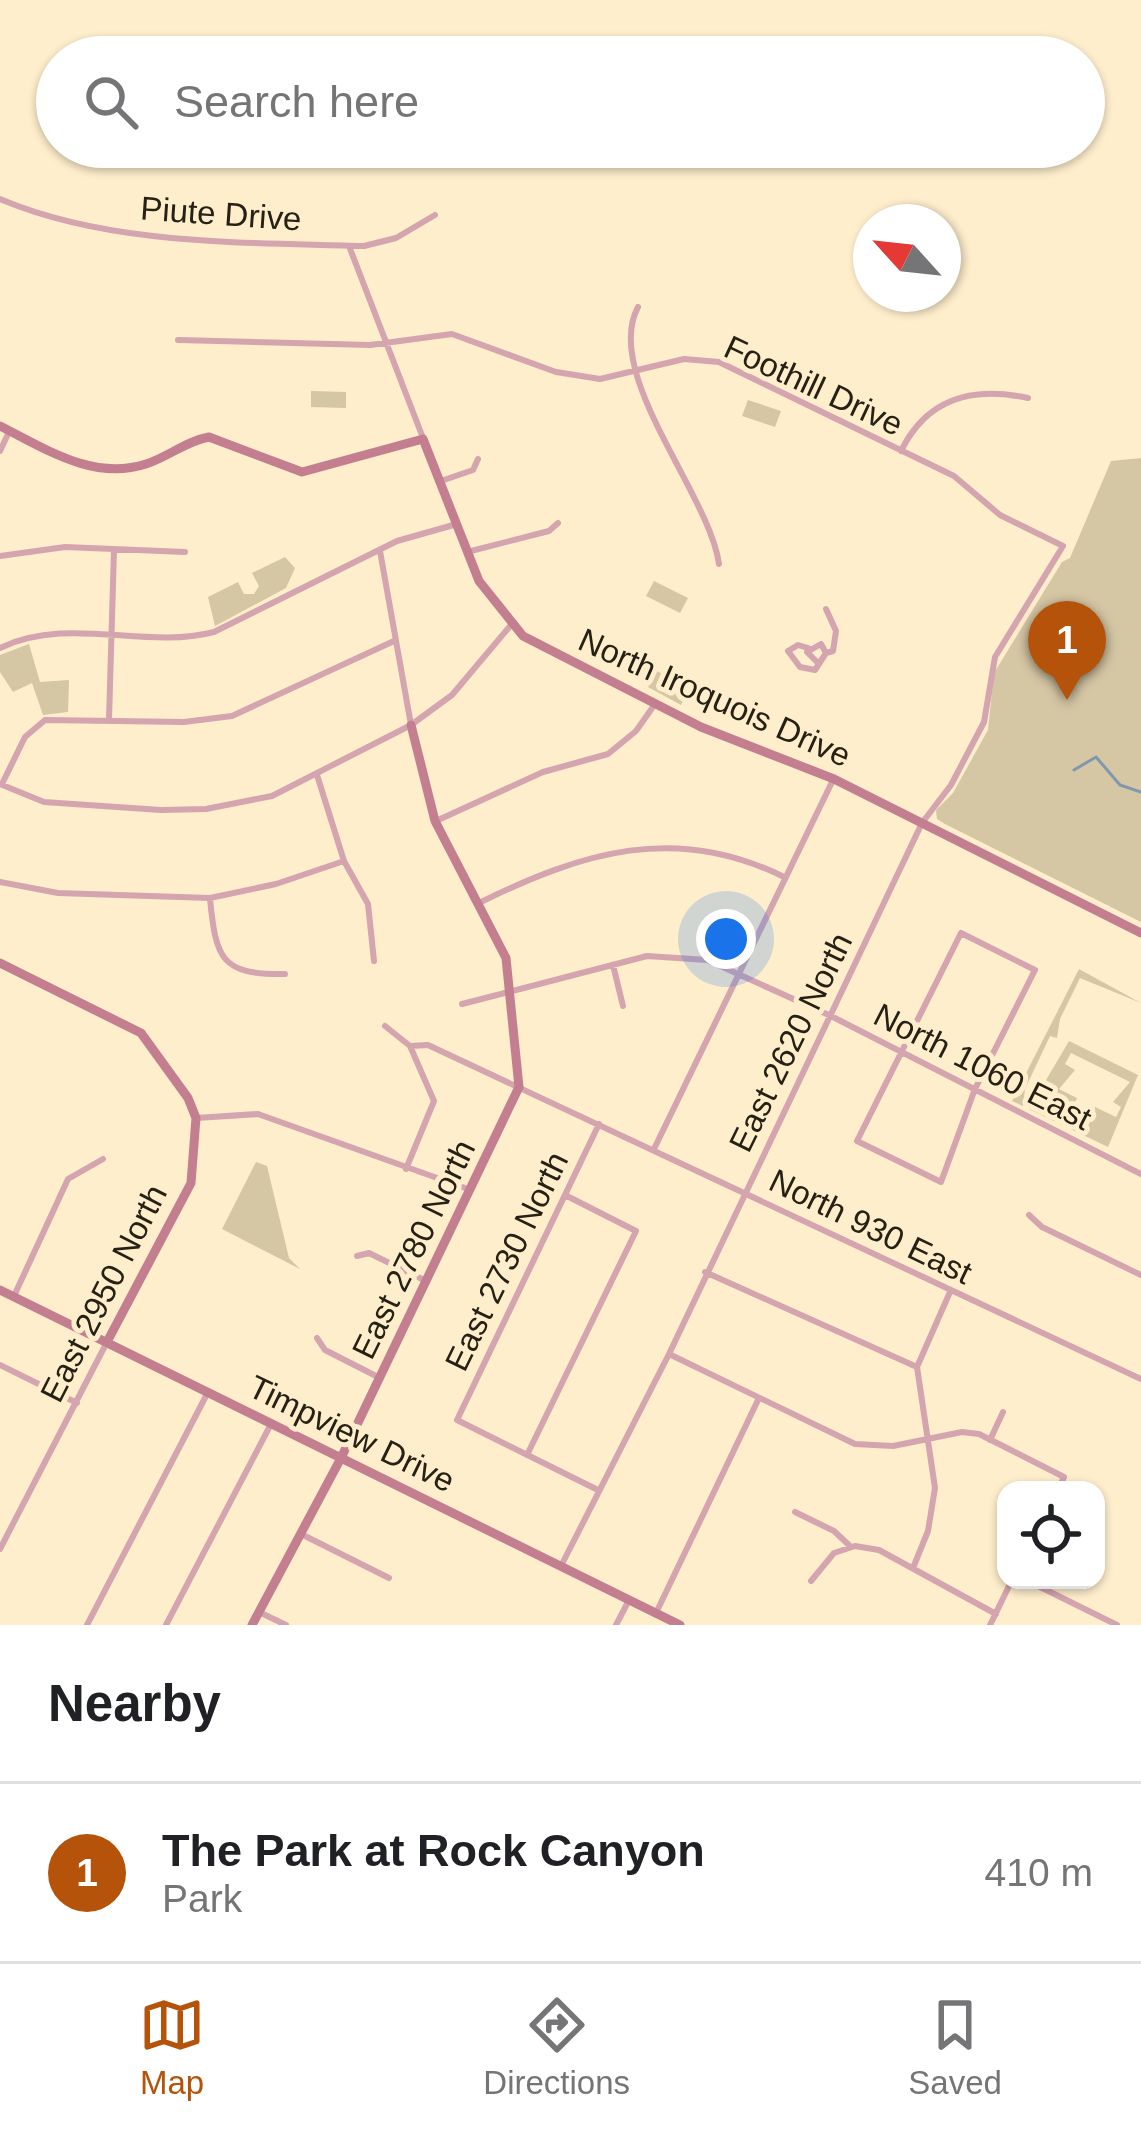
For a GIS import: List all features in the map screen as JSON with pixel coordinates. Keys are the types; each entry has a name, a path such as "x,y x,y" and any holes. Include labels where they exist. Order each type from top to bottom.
{"street":[{"name":"Piute Drive","path":"0,199 67,220 166,236 349,246 396,238 435,215"},
{"name":"North Iroquois Drive","path":"349,246 479,581 511,625 543,649 655,704 834,779 1141,933"},
{"path":"638,307 630,321 639,373 668,455 711,524 718,564"},
{"name":"Foothill Drive","path":"178,340 386,343 452,334 571,376 611,379 684,359 719,362 954,476 1000,515 1063,546"},
{"path":"901,452 924,416 951,399 968,394 1028,398"},
{"path":"0,451 5,429 70,461 109,469 143,465 208,437 302,472 423,439"},
{"path":"441,481 473,470 478,459"},
{"path":"0,648 44,633 214,632 380,550 457,524"},
{"path":"467,552 549,531 558,524"},
{"name":"East 2620 North","path":"561,1566 669,1354 922,823 951,785 983,722 995,657 1063,546"},
{"path":"0,556 45,548 185,552"},
{"path":"109,719 114,550"},
{"path":"380,550 411,725 435,821 503,948 513,987 519,1087"},
{"path":"826,608 836,639 833,651 814,670 805,669 788,651 798,645 821,644 826,653"},
{"path":"394,641 232,716 184,722 40,722 25,737 0,786 44,802 184,811 251,802 317,775 411,725 462,685 511,625"},
{"path":"808,648 818,663"},
{"path":"435,821 543,772 608,754 636,731 655,704"},
{"path":"317,775 344,861 368,904 374,962"},
{"path":"654,1149 834,779"},
{"path":"478,903 555,866 660,848 720,852 784,877"},
{"path":"0,882 58,893 210,898 276,884 344,861"},
{"path":"210,898 214,940 227,963 244,971 285,974"},
{"path":"961,933 1035,970 975,1089 941,1182 857,1142 961,933"},
{"name":"North 1060 East","path":"462,1004 513,987 674,955 737,971 1141,1174"},
{"path":"0,963 141,1034 188,1098 196,1118 258,1114 471,1191"},
{"path":"613,965 623,1006"},
{"name":"North 930 East","path":"385,1026 410,1046 428,1045 1141,1379"},
{"path":"406,1168 434,1100 410,1046"},
{"name":"East 2780 North","path":"252,1625 341,1458 519,1087"},
{"name":"East 2950 North","path":"0,1549 190,1184 196,1118"},
{"name":"East 2730 North","path":"527,1455 457,1420 599,1124"},
{"path":"14,1296 68,1180 103,1159"},
{"path":"565,1195 636,1231 527,1455 598,1490"},
{"path":"1029,1215 1042,1227 1141,1275"},
{"path":"357,1256 369,1252 428,1281"},
{"path":"705,1272 917,1367"},
{"name":"Timpview Drive","path":"0,1289 680,1625"},
{"path":"914,1568 934,1502 931,1438 917,1367 950,1292"},
{"path":"317,1338 326,1350 380,1378"},
{"path":"669,1354 855,1444 879,1447 962,1432 990,1440 1064,1477 1062,1481"},
{"path":"0,1365 76,1403"},
{"path":"87,1625 208,1392"},
{"path":"656,1613 759,1399"},
{"path":"990,1440 1003,1412"},
{"path":"166,1625 271,1424"},
{"path":"795,1512 834,1531 851,1547"},
{"path":"300,1533 389,1578"},
{"path":"811,1581 826,1558 851,1547 879,1550 996,1614"},
{"path":"991,1625 1008,1589"},
{"path":"1044,1589 1117,1625"},
{"path":"616,1625 629,1600"},
{"path":"259,1612 286,1625"}],"shaded area":[{"path":"311,391 346,392 346,408 311,407"},
{"path":"748,400 781,411 775,427 742,416"},
{"path":"1141,458 1141,922 945,824 937,819 936,810 953,793 988,730 994,673 1062,562 1070,558 1111,461"},
{"path":"285,557 295,568 286,588 215,626 208,597 238,582 244,594 254,594 259,586 252,573"},
{"path":"654,581 688,598 680,613 646,596"},
{"path":"29,644 40,682 69,680 68,712 43,715 32,683 13,692 0,672 0,655"},
{"path":"657,671 689,689 681,705 648,687"},
{"path":"1079,969 1141,1003 1080,978 1060,1019 1057,1038 1050,1036 1025,1089 1023,1106 1012,1101"},
{"path":"1069,1041 1138,1075 1108,1147 1029,1109","holes":["1071,1053 1130,1082 1113,1102 1121,1107 1116,1117 1095,1107 1088,1120 1071,1112 1077,1098 1059,1089 1075,1070 1065,1064"]},
{"path":"256,1162 267,1166 289,1258 300,1269 222,1229"}],"waterway":[{"path":"1074,770 1096,757 1120,785 1141,792"}],"place":[{"name":"The Park at Rock Canyon","path":"1067,700"}]}
